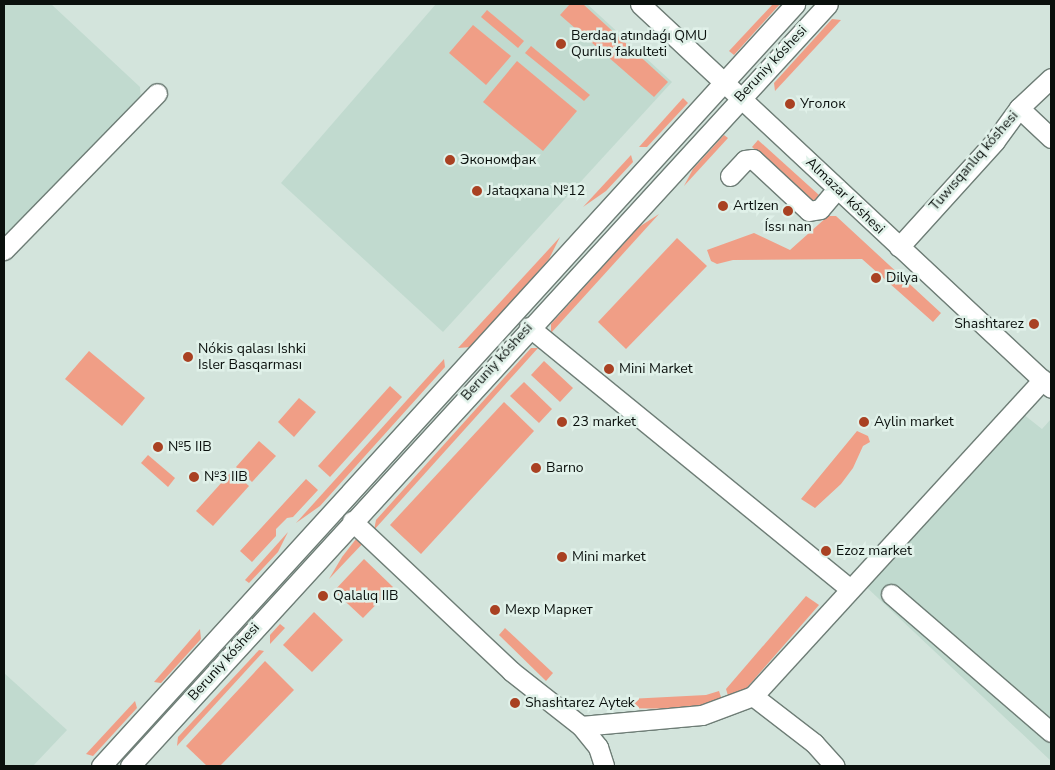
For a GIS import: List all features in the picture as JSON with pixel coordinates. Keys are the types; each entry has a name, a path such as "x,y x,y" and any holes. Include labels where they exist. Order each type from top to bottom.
{"street":[{"name":"Almazar kóshesi","path":"640,4 1047,384"},
{"name":"Beruniy kóshesi","path":"101,766 795,4"},
{"name":"Beruniy kóshesi","path":"130,766 740,96 828,4"},
{"name":"Tuwısqanlıq kóshesi","path":"898,246 995,141 1019,108 1051,78"},
{"path":"4,250 157,94"},
{"path":"1019,108 1051,138"},
{"path":"730,176 745,160 753,159 809,211 820,209 837,189"},
{"path":"529,327 849,588"},
{"path":"581,726 702,715 753,696 849,588 1047,384"},
{"path":"352,521 511,671 581,726 598,747 604,766"},
{"path":"891,594 1051,732"},
{"path":"753,696 814,743 835,766"},
{"path":"153,710 168,723"}],"shaded area":[{"path":"4,4 51,4 140,87 141,100 4,242"},
{"name":"Экономфак","path":"436,4 587,4 672,82 443,332 281,183"},
{"path":"570,4 583,4 668,82 654,97 560,15"},
{"path":"773,4 780,4 734,55 729,51"},
{"path":"487,10 524,41 518,48 481,17"},
{"path":"832,19 841,20 775,91 774,83"},
{"path":"473,25 511,56 486,85 449,53"},
{"path":"531,46 590,95 584,101 525,53"},
{"path":"517,61 577,111 543,151 483,102"},
{"path":"683,98 688,103 647,147 639,147"},
{"path":"724,135 728,138 684,186 693,169"},
{"path":"758,140 819,195 814,202 752,147"},
{"path":"631,155 633,162 606,191 583,207"},
{"path":"659,214 551,333 551,324 639,227"},
{"path":"828,216 836,216 941,313 933,322 862,259 733,260 717,264 711,261 707,250 754,233 790,250"},
{"path":"560,237 549,259 471,347 458,348"},
{"path":"677,238 707,266 626,349 598,322"},
{"path":"531,348 538,348 374,530 376,520"},
{"path":"89,351 145,398 122,426 65,379"},
{"path":"444,359 445,367 320,506 296,523"},
{"path":"544,361 573,388 560,402 531,375"},
{"path":"524,382 552,409 539,423 510,396"},
{"path":"390,386 402,397 330,477 318,466"},
{"path":"299,398 316,412 294,437 278,422"},
{"path":"504,402 534,431 421,554 390,525"},
{"path":"1023,414 1042,429 1051,419 1051,761 861,582"},
{"path":"857,431 868,436 870,442 863,446 853,468 841,484 815,508 801,499"},
{"path":"259,441 276,456 252,482 236,467"},
{"path":"148,455 175,478 168,487 141,463"},
{"path":"232,471 249,486 213,526 196,511"},
{"path":"306,479 318,490 293,517 287,518 276,529 276,536 252,562 240,551"},
{"path":"288,532 278,552 249,583 245,580"},
{"path":"356,539 366,540 329,579 342,557"},
{"path":"364,559 393,587 363,618 334,591"},
{"path":"806,596 819,605 744,691 729,699 726,689"},
{"path":"314,612 343,640 312,672 283,645"},
{"path":"280,624 285,628 270,644 270,635"},
{"path":"505,628 553,673 546,681 499,635"},
{"path":"200,629 201,639 161,683 154,682"},
{"path":"259,650 264,651 177,746 178,737"},
{"path":"265,661 294,690 220,766 207,766 186,746"},
{"path":"4,673 67,730 33,766 4,766"},
{"path":"719,691 723,703 701,709 609,708 609,700 706,695"},
{"path":"135,701 137,708 93,756 86,754"}],"place":[{"name":"Berdaq atındaǵı QMU Qurılıs fakulteti","path":"561,44"},
{"name":"Уголок","path":"790,104"},
{"name":"Экономфак","path":"450,160"},
{"name":"Jataqxana №12","path":"477,191"},
{"name":"ArtIzen","path":"723,206"},
{"name":"Íssı nan","path":"788,211"},
{"name":"Dilya","path":"876,278"},
{"name":"Shashtarez","path":"1034,324"},
{"name":"Nókis qalası Ishki Isler Basqarması","path":"188,357"},
{"name":"Mini Market","path":"609,369"},
{"name":"23 market","path":"562,422"},
{"name":"Aylin market","path":"864,422"},
{"name":"№5 IIB","path":"158,447"},
{"name":"Barno","path":"536,468"},
{"name":"№3 IIB","path":"194,477"},
{"name":"Ezoz market","path":"826,551"},
{"name":"Mini market","path":"562,557"},
{"name":"Qalalıq IIB","path":"323,596"},
{"name":"Мехр Маркет","path":"495,610"},
{"name":"Shashtarez Aytek","path":"515,703"}]}
